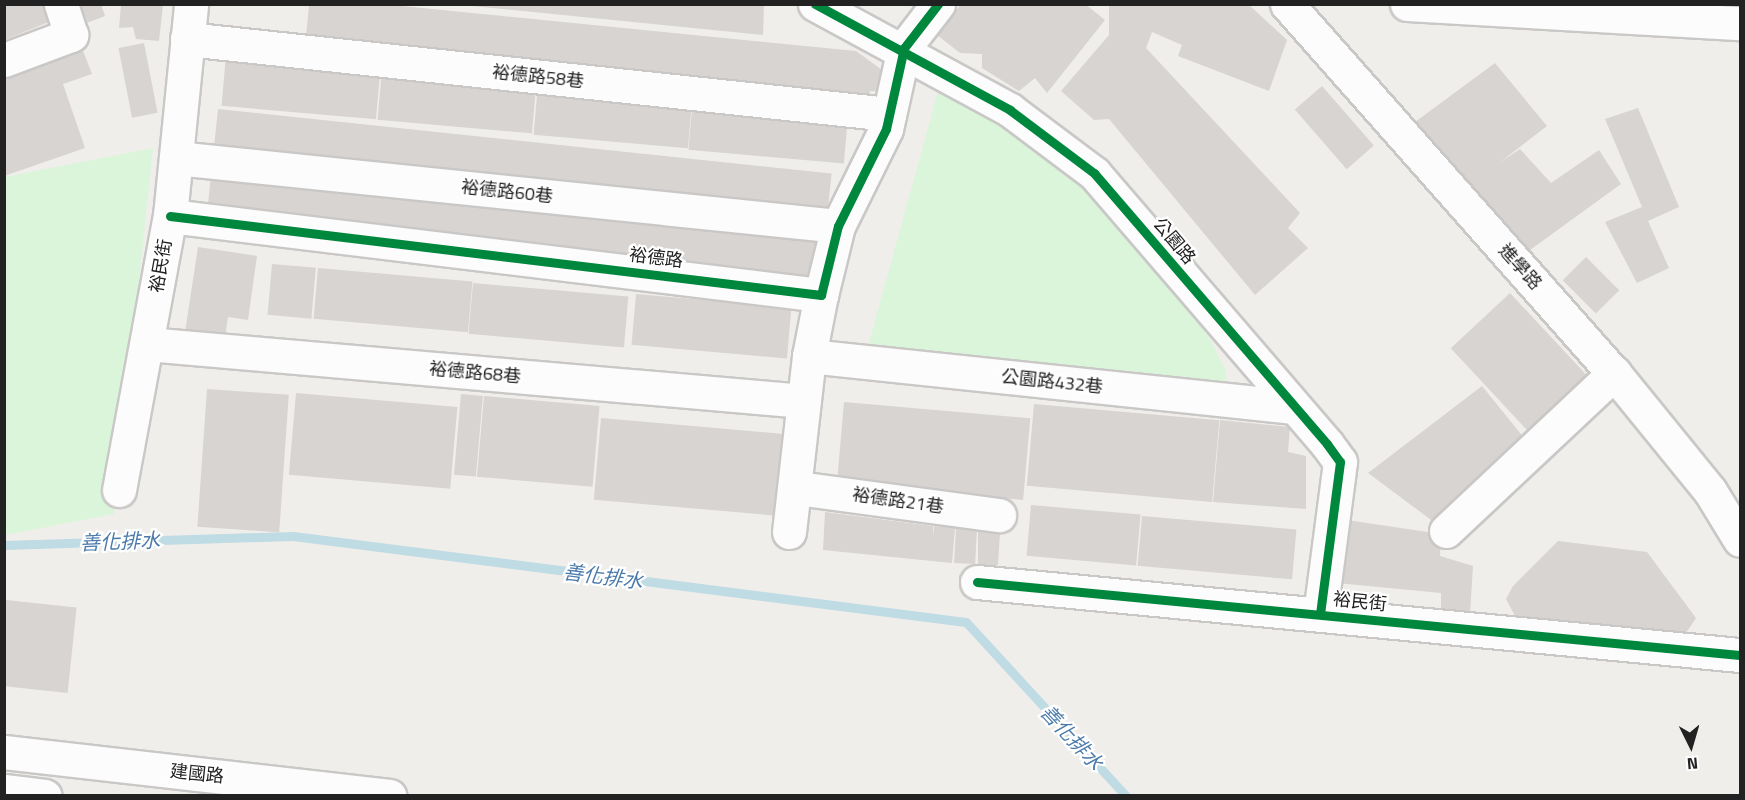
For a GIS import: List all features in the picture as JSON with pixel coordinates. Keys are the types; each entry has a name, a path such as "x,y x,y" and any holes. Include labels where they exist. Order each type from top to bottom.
{"street":[{"path":"4,60 71,35 61,4"},
{"name":"裕民街","path":"119,490 170,216 190,4"},
{"name":"公園路","path":"815,4 904,48 1010,110 1094,173 1340,462 1320,614"},
{"path":"789,532 798,488 809,356 838,226 889,114 904,48 938,4"},
{"name":"進學路","path":"1287,4 1614,373 1710,491 1740,540"},
{"path":"1407,4 1643,11 1740,23"},
{"name":"裕德路58巷","path":"188,39 889,114"},
{"name":"裕德路60巷","path":"176,158 838,226"},
{"name":"裕德路","path":"170,216 822,295"},
{"name":"裕德路68巷","path":"147,344 804,401"},
{"name":"公園路432巷","path":"809,356 1294,407"},
{"path":"1446,531 1614,373"},
{"name":"裕德路21巷","path":"798,488 999,515"},
{"name":"裕民街","path":"977,582 1740,655"},
{"name":"建國路","path":"4,752 390,795"},
{"path":"4,791 45,795"}],"green space":[{"path":"938,91 992,113 1062,163 1198,316 1226,371 1225,393 861,372"},
{"path":"153,148 114,514 5,535 5,177"}],"building":[{"path":"4,4 54,4 59,18 4,40"},
{"path":"71,4 101,4 105,16 79,26"},
{"path":"473,4 764,4 763,35 472,6"},
{"path":"961,4 1085,4 1105,20 1047,93 1035,78 1019,91 982,68 982,54 960,53 937,35"},
{"path":"1109,4 1248,4 1287,40 1269,91 1178,56 1182,45 1152,32 1146,48 1300,213 1288,228 1308,248 1255,295 1109,119 1094,120 1061,91 1109,35"},
{"path":"121,5 163,5 159,41 136,39 133,27 119,28"},
{"path":"309,5 392,5 856,51 893,78 890,92 870,91 869,103 305,47"},
{"path":"78,38 92,74 63,84 85,148 4,176 4,64"},
{"path":"144,43 158,113 132,118 118,48"},
{"path":"226,55 380,69 376,119 222,106"},
{"path":"1495,63 1547,126 1499,163 1520,149 1551,183 1599,150 1621,184 1530,250 1415,122"},
{"path":"382,69 536,83 532,133 378,120"},
{"path":"538,84 692,98 688,148 534,135"},
{"path":"1322,86 1374,146 1347,169 1295,110"},
{"path":"693,98 848,112 844,163 688,150"},
{"path":"1638,108 1679,207 1648,221 1669,268 1637,283 1605,222 1642,207 1605,119"},
{"path":"218,109 832,173 826,224 213,160"},
{"path":"212,166 825,230 819,281 207,217"},
{"path":"198,247 257,256 248,320 228,317 225,337 185,332"},
{"path":"1586,257 1619,290 1596,314 1563,280"},
{"path":"272,264 316,268 311,319 268,315"},
{"path":"318,268 472,282 468,332 314,319"},
{"path":"473,283 628,297 624,347 469,334"},
{"path":"1510,293 1599,388 1539,443 1451,348"},
{"path":"636,294 791,308 787,358 632,345"},
{"path":"1482,386 1533,449 1446,531 1368,473"},
{"path":"207,389 289,395 279,532 197,527"},
{"path":"296,393 457,407 450,489 289,475"},
{"path":"461,394 483,396 476,477 454,475"},
{"path":"484,396 600,406 592,487 477,477"},
{"path":"844,402 1030,418 1023,500 837,484"},
{"path":"1034,404 1219,420 1212,502 1027,486"},
{"path":"601,418 786,434 779,516 594,500"},
{"path":"1220,420 1290,427 1288,452 1306,456 1306,509 1213,502"},
{"path":"1031,505 1141,515 1136,565 1027,556"},
{"path":"825,512 933,526 933,537 934,526 955,528 952,563 823,550"},
{"path":"1142,516 1296,530 1292,579 1138,566"},
{"path":"1340,519 1441,534 1440,556 1473,566 1470,614 1441,612 1441,593 1337,583"},
{"path":"956,528 977,529 975,564 954,563"},
{"path":"978,530 1000,532 998,565 978,565"},
{"path":"1558,541 1647,552 1696,618 1686,633 1515,616 1506,599 1513,586"},
{"path":"6,600 77,607 68,693 4,686"}],"waterway":[{"name":"善化排水","path":"4,545 293,536 966,622 1126,796"}],"cycle path":[{"path":"815,4 1010,110 1094,173 1327,444 1340,462 1320,614"},
{"path":"170,216 821,295 838,226 886,129 904,48 938,4"},
{"path":"977,582 1740,655"}]}
